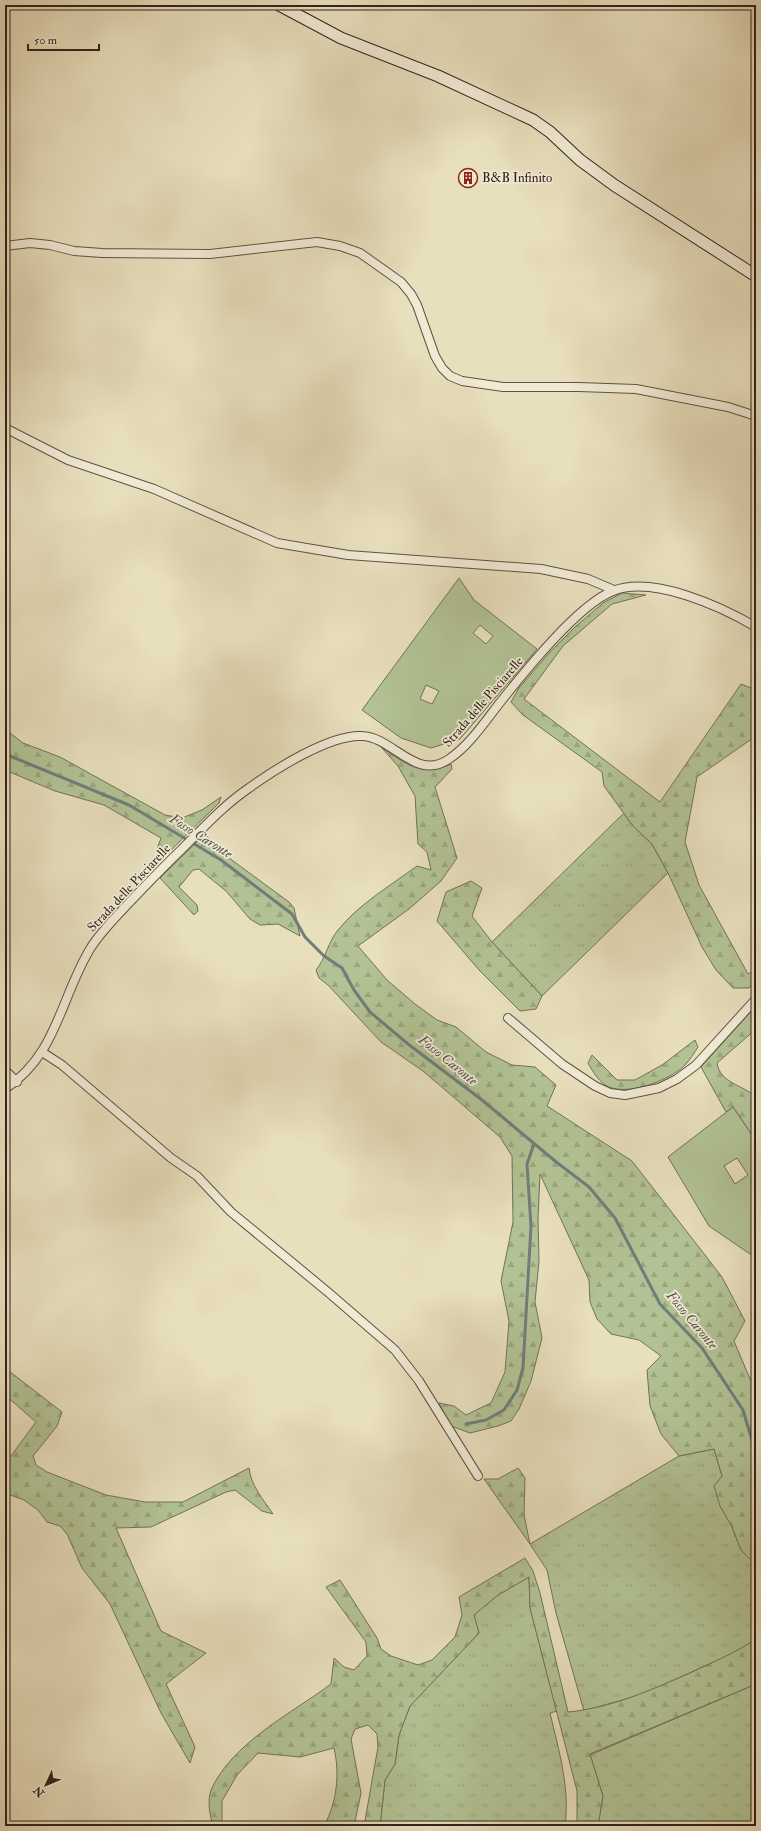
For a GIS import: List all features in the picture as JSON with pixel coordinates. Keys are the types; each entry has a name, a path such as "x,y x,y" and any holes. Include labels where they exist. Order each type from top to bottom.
{"main road":[{"path":"279,5 341,38 438,76 533,120 550,132 580,160 614,185 756,276"}],"street":[{"path":"5,246 30,243 50,245 74,251 102,253 210,254 317,242 340,246 360,253 401,282 417,305 435,356 442,368 450,376 462,381 503,388 579,387 636,389 728,407 756,416"},
{"path":"5,428 68,460 154,489 277,543 348,555 541,569 588,579 614,590"},
{"name":"Strada delle Pisciarelle","path":"5,1090 17,1082 32,1067 42,1052 91,947 119,914 169,861 247,789 270,774 320,746 346,737 364,736 373,738 404,757 424,765 442,763 456,754 468,742 527,669 571,622 600,598 614,590 630,587 651,587 684,595 717,606 756,627"},
{"path":"508,1018 562,1064 595,1086 610,1093 625,1095 659,1088 677,1079 696,1065 756,999"},
{"path":"42,1052 62,1065 165,1152 197,1176 231,1212 330,1293 395,1350 419,1381 478,1476"},
{"path":"5,1070 17,1082"}],"green space":[{"path":"459,578 474,600 537,649 460,739 431,748 401,738 362,710","holes":["480,625 493,636 486,644 473,633","426,685 439,691 432,704 420,699"]},
{"path":"622,593 646,595 612,604 563,646 524,699 660,802 741,684 756,690 756,736 697,777 685,842 699,885 748,974 756,970 756,981 749,988 733,988 716,970 702,947 668,873 652,844 633,826 604,786 602,772 523,715 511,702 519,688 550,652 575,627 603,603"},
{"path":"5,729 23,743 60,757 165,815 182,818 202,810 221,797 219,803 157,864 158,846 161,838 104,805 55,791 5,770"},
{"path":"381,747 398,759 414,767 422,769 440,768 451,764 452,769 435,787 457,858 441,881 409,909 358,946 387,980 415,1004 437,1020 456,1027 486,1052 512,1065 535,1067 556,1085 547,1106 632,1161 722,1277 745,1321 734,1341 756,1393 756,1561 752,1561 741,1550 732,1527 720,1506 714,1486 722,1476 714,1449 679,1456 661,1434 650,1406 647,1370 661,1356 639,1340 611,1334 597,1319 590,1302 589,1280 540,1174 538,1219 539,1261 535,1302 542,1338 531,1381 519,1409 511,1421 470,1433 451,1426 439,1403 454,1406 466,1415 491,1403 505,1372 509,1321 501,1281 513,1222 512,1156 500,1137 423,1071 381,1042 328,985 319,978 316,970 338,930 355,912 417,866 431,870 427,852 418,844 415,796 398,766"},
{"path":"624,813 633,826 652,844 668,873 542,996 492,942"},
{"path":"205,834 225,855 289,902 294,908 300,936 278,924 260,925 250,919 226,891 199,869 193,870 179,887 197,905 198,911 194,915 160,878"},
{"path":"471,881 482,888 472,916 492,942 542,996 536,1009 520,1011 480,971 437,921 446,892"},
{"path":"756,1006 756,1029 717,1063 719,1070 727,1079 756,1097 756,1141 733,1107 726,1112 701,1067"},
{"path":"695,1040 698,1047 687,1063 678,1071 647,1086 624,1089 605,1085 595,1075 588,1063 592,1055 617,1080 635,1080 662,1065"},
{"path":"733,1107 756,1141 756,1258 709,1226 668,1157","holes":["737,1158 748,1175 735,1184 724,1166"]},
{"path":"5,1368 62,1412 57,1426 33,1456 36,1465 47,1472 106,1495 145,1502 183,1502 249,1468 255,1487 273,1514 262,1511 235,1490 226,1492 151,1527 116,1528 161,1631 206,1653 166,1684 195,1747 190,1763 161,1713 110,1604 82,1568 67,1534 60,1526 47,1522 38,1510 24,1500 5,1493 5,1464 36,1422 5,1395"},
{"path":"714,1449 722,1476 732,1527 741,1550 752,1561 756,1561 756,1639 736,1652 643,1694 584,1711 556,1613 547,1570 530,1544 679,1456"},
{"path":"518,1468 525,1478 524,1515 530,1544 484,1479 498,1479"},
{"path":"525,1558 533,1571 540,1593 568,1712 600,1707 646,1692 740,1649 756,1639 756,1684 590,1754 603,1796 598,1826 577,1826 577,1791 530,1608 529,1577 498,1595 474,1615 479,1633 410,1706 399,1735 395,1764 385,1780 380,1826 364,1826 378,1747 377,1734 368,1725 355,1729 351,1739 361,1793 354,1826 324,1826 332,1807 336,1788 337,1768 334,1748 300,1757 258,1753 237,1775 222,1801 222,1826 213,1826 209,1804 211,1790 221,1773 233,1758 264,1730 331,1684 334,1658 344,1667 354,1670 367,1656 366,1642 326,1587 340,1580 377,1638 381,1649 391,1656 418,1665 432,1660 455,1637 462,1615 459,1597"},
{"path":"529,1577 530,1608 557,1711 550,1713 565,1784 565,1826 380,1826 385,1780 395,1764 399,1735 410,1706 479,1633 473,1615 498,1595"},
{"path":"756,1684 756,1826 598,1826 603,1796 590,1755"}],"waterway":[{"name":"Fosso Caronte","path":"5,754 129,805 221,860 292,914 305,937 324,956 342,968 354,990 370,1012 408,1044 482,1100 555,1161 589,1187 615,1218 660,1304 702,1348 743,1410 754,1447 753,1475 756,1494"},
{"path":"466,1424 486,1420 504,1410 517,1390 523,1368 531,1226 527,1164 534,1144"}],"place":[{"name":"B&B Infinito","path":"468,178"}]}
